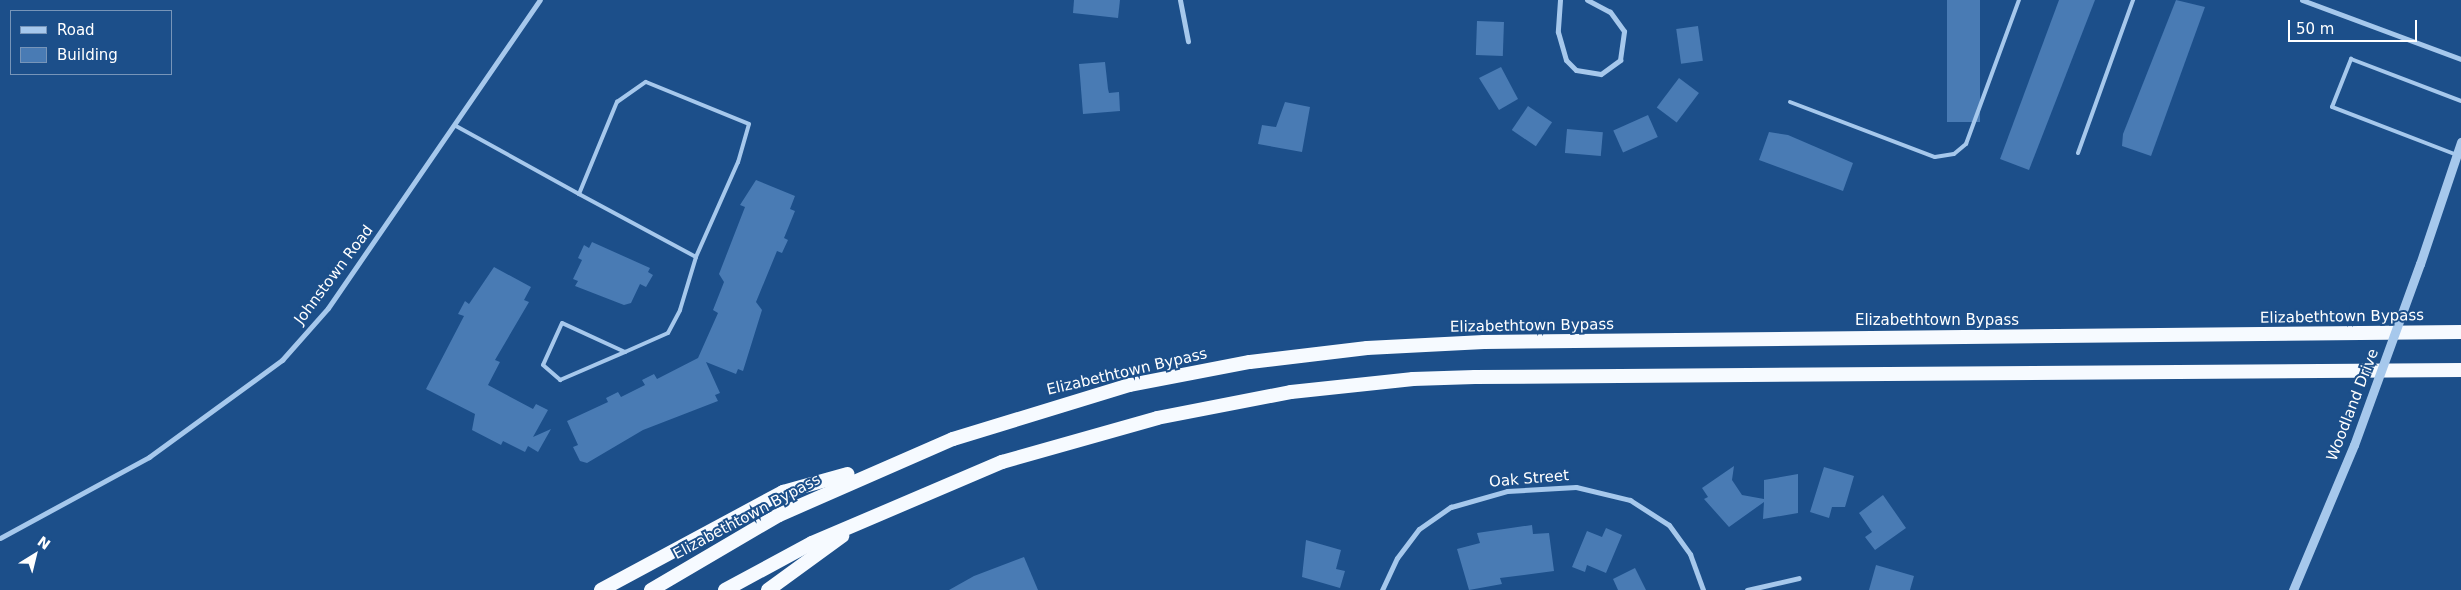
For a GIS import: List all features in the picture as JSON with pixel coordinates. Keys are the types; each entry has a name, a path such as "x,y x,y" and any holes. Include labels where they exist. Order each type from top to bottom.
{"highway":[{"name":"Elizabethtown Bypass","path":"651,590 779,515 895,462 1012,419 1130,385 1250,362 1367,348 1484,342 2461,332"},
{"path":"725,590 865,518 1002,462 1101,432 1292,392 1413,378 2461,370"},
{"path":"601,590 783,492 895,462"},
{"path":"768,590 865,518"}],"street":[{"name":"Johnstown Road","path":"1,536 149,457 282,360 328,308 456,126 540,0"},
{"path":"1180,0 1188,41"},
{"path":"1560,0 1558,32 1566,60 1576,70 1601,74 1620,60 1626,39 1616,18 1587,0"},
{"path":"2302,0 2461,60"},
{"name":"Woodland Drive","path":"2293,590 2354,445 2420,264 2461,142"},
{"name":"Oak Street","path":"1382,590 1396,558 1419,529 1451,507 1507,491 1576,487 1630,500 1669,525 1690,554 1704,590"},
{"path":"1747,590 1799,578"}],"lane":[{"path":"1790,102 1935,157 1954,154 1966,144 2019,0"},
{"path":"2078,152 2133,0"},
{"path":"2456,155 2332,107 2351,59 2461,101"},
{"path":"580,194 617,102 646,82 748,124 738,162 696,257 680,310 668,332 625,352 560,380 544,365 562,322 625,352"},
{"path":"456,126 696,257"}],"building":[{"path":"1074,0 1120,0 1118,18 1073,13"},
{"path":"1947,0 1980,0 1980,122 1947,122"},
{"path":"2059,0 2095,0 2029,170 2000,159"},
{"path":"2176,0 2205,7 2151,156 2122,146 2123,134"},
{"path":"1477,21 1504,22 1503,56 1476,55"},
{"path":"1698,26 1703,61 1681,64 1676,29"},
{"path":"1105,62 1109,93 1119,92 1120,111 1083,114 1079,64"},
{"path":"1501,67 1518,99 1499,110 1479,78"},
{"path":"1679,78 1699,93 1677,123 1657,108"},
{"path":"1285,102 1310,107 1302,152 1258,144 1262,125 1276,127"},
{"path":"1528,106 1552,122 1536,146 1512,130"},
{"path":"1648,115 1658,137 1623,152 1613,130"},
{"path":"1567,129 1603,132 1601,156 1565,153"},
{"path":"1769,132 1788,135 1853,163 1843,191 1759,160"},
{"path":"756,180 795,196 790,209 795,211 784,238 788,240 782,253 777,251 756,302 762,310 743,371 738,369 736,374 706,362 720,393 715,395 718,401 643,430 587,463 580,461 573,447 578,445 567,421 608,402 606,398 618,392 621,397 645,385 642,380 654,374 657,379 698,358 718,313 713,310 724,282 719,274 745,207 740,205"},
{"path":"592,242 650,268 648,272 653,275 646,287 640,284 631,303 624,305 575,286 578,281 573,279 582,260 578,258 584,245 589,248"},
{"path":"494,267 531,287 524,300 529,302 495,360 500,362 488,385 533,409 536,404 548,410 533,437 551,429 538,452 528,446 525,452 503,441 501,445 472,430 475,414 426,389 464,316 458,314 465,301 469,304"},
{"path":"1734,466 1732,480 1742,495 1764,499 1764,480 1798,474 1798,513 1763,519 1764,502 1729,527 1704,499 1708,497 1702,488"},
{"path":"1824,467 1854,476 1845,507 1832,507 1829,518 1810,512"},
{"path":"1883,495 1906,528 1875,550 1865,537 1872,532 1859,513"},
{"path":"1532,525 1533,534 1549,533 1554,571 1500,578 1502,584 1469,590 1457,549 1480,543 1477,533"},
{"path":"1606,528 1622,535 1606,573 1587,565 1585,572 1572,567 1587,531 1602,537"},
{"path":"1306,540 1341,550 1336,569 1345,571 1340,588 1302,577"},
{"path":"1024,557 1038,590 949,590 974,576"},
{"path":"1876,565 1914,576 1910,590 1869,590"},
{"path":"1635,568 1646,590 1618,590 1613,579"}]}
